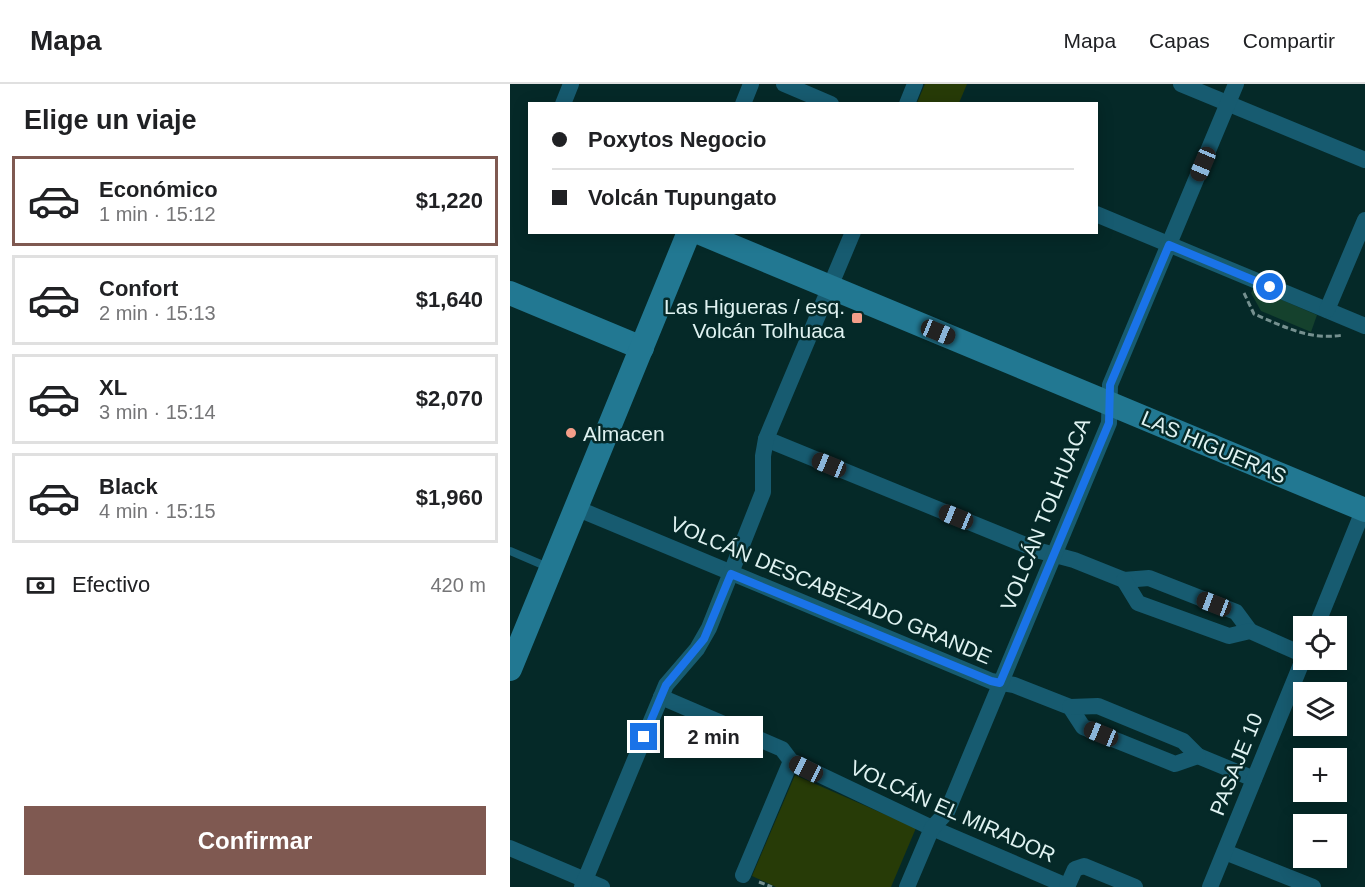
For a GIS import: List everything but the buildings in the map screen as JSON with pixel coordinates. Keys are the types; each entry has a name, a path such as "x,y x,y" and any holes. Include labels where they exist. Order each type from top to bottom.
{"street":[{"path":"564,102 572,84"},
{"path":"744,102 751,84"},
{"path":"784,84 826,102"},
{"path":"908,102 915,84"},
{"path":"1181,84 1364,157"},
{"name":"VOLCÁN TOLHUACA","path":"907,887 932,828 947,812 1109,423 1110,385 1236,84"},
{"path":"1098,215 1327,310 1358,329"},
{"path":"1327,310 1365,220"},
{"path":"510,669 688,234"},
{"name":"LAS HIGUERAS","path":"703,234 1364,509"},
{"path":"583,883 661,697 673,675 704,639 731,574 763,492 763,456 766,439 852,234"},
{"path":"510,293 642,348"},
{"path":"766,439 1053,555 1124,580 1149,578 1236,612 1250,631 1293,651"},
{"name":"VOLCÁN DESCABEZADO GRANDE","path":"576,508 980,677 1014,685 1070,707 1098,706 1183,741 1198,756 1254,779"},
{"path":"1320,616 1364,509"},
{"path":"1124,580 1138,603 1229,636 1250,631"},
{"name":"PASAJE 10","path":"1210,887 1298,670"},
{"name":"VOLCÁN EL MIRADOR","path":"661,697 782,750 791,761 932,828 1067,887 1075,869 1079,867 1088,867 1135,887"},
{"name":"VOLCÁN DESCABEZADO GRANDE","path":"1070,707 1083,727 1175,764 1198,756"},
{"path":"743,875 791,761"},
{"path":"510,848 583,883 602,887"},
{"path":"1225,852 1313,887"}],"lane":[{"path":"510,551 551,568"}],"path":[{"path":"1233,271 1254,314 1307,336 1341,336 1358,329"}],"green space":[{"path":"925,84 967,84 959,102 917,102"},
{"path":"795,775 916,828 891,887 776,887 752,876"}],"place":[{"name":"Las Higueras / esq. Volcán Tolhuaca","path":"857,318"},
{"name":"Almacen","path":"571,433"}],"route":[{"path":"644,737 666,685 704,639 731,574 1000,683 1109,423 1110,385 1169,245 1270,287"}]}
